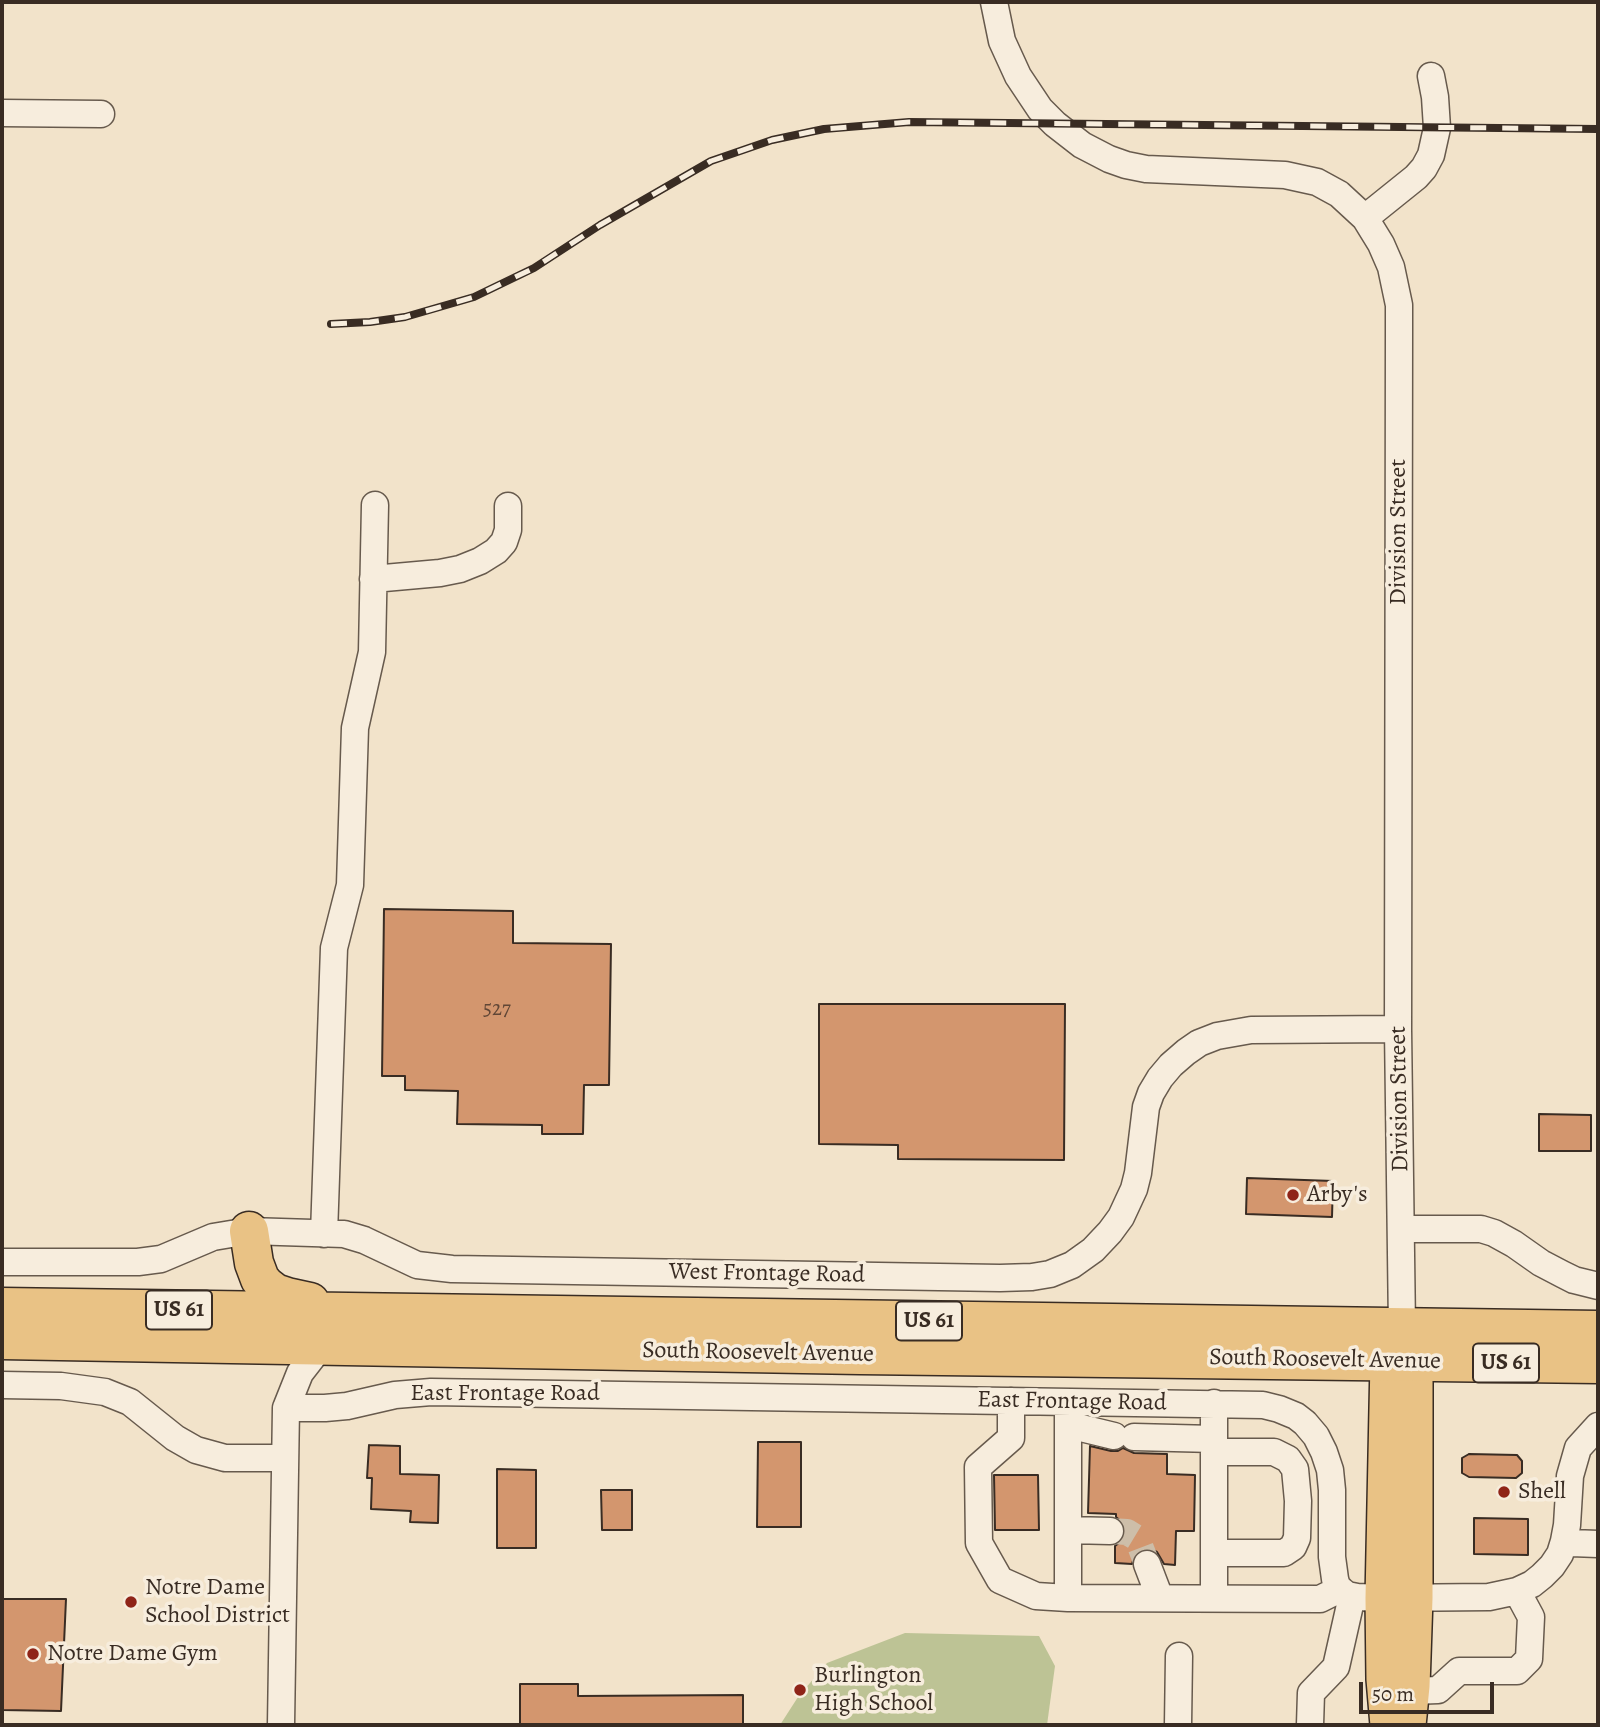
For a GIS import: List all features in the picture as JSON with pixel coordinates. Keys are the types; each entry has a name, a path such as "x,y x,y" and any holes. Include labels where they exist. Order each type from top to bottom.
{"highway":[{"path":"206,1310 216,1303 231,1285 243,1256 252,1247"},
{"path":"160,1343 224,1333 242,1321 248,1311 254,1279 252,1247"},
{"path":"252,1247 260,1279 275,1293 356,1312"},
{"name":"South Roosevelt Avenue","path":"2,1307 455,1314 1402,1350 1598,1364"},
{"path":"281,1345 283,1339 303,1327 455,1314"},
{"name":"South Roosevelt Avenue","path":"2,1340 832,1354 1402,1350 1598,1330"}],"main road":[{"name":"Division Street","path":"1388,1725 1372,1595 1402,1350"},
{"name":"Division Street","path":"1372,1595 1412,1690 1408,1725"}],"street":[{"name":"Division Street","path":"995,2 1002,41 1030,96 1055,124 1091,151 1126,165 1146,169 1285,175 1308,179 1327,187 1339,194 1365,218 1386,253 1395,280 1399,305 1398,1029 1402,1350"},
{"path":"1365,218 1416,177 1432,155 1437,128 1432,76"},
{"path":"2,113 101,114"},
{"path":"324,1234 334,948 350,885 355,727 372,652 374,505"},
{"path":"373,579 440,573 480,561 504,542 508,530 508,506"},
{"name":"West Frontage Road","path":"2,1262 138,1262 160,1259 213,1237 234,1233 252,1247 324,1234 353,1236 417,1265 452,1269 1000,1278 1050,1274 1079,1261 1100,1244 1121,1217 1138,1173 1146,1107 1151,1093 1171,1065 1186,1052 1199,1043 1234,1032 1398,1029"},
{"path":"1401,1229 1481,1229 1494,1233 1574,1280 1598,1286"},
{"path":"281,1345 279,1386 286,1408 281,1725"},
{"path":"286,1408 300,1373 326,1345"},
{"path":"2,1385 61,1386 105,1392 130,1402 175,1438 196,1450 225,1458 285,1458"},
{"name":"East Frontage Road","path":"286,1408 348,1406 395,1395 431,1392 1263,1405 1296,1416 1316,1436 1331,1470 1332,1557 1335,1579 1372,1595"},
{"path":"1011,1401 1011,1438 978,1467 979,1542 1000,1580 1036,1596 1068,1598 1320,1599 1372,1595 1489,1597 1517,1591 1532,1584 1552,1566 1560,1554 1567,1525 1570,1476 1574,1460 1578,1448 1598,1426"},
{"path":"1068,1402 1068,1598"},
{"path":"1214,1404 1214,1598"},
{"path":"1068,1428 1274,1452 1288,1459 1295,1469 1298,1486 1297,1538 1293,1547 1284,1553 1214,1553"},
{"path":"1069,1530 1110,1531"},
{"path":"1564,1541 1598,1544"},
{"path":"1147,1564 1160,1598"},
{"path":"1412,1690 1438,1690 1459,1671 1517,1671 1530,1659 1531,1618 1517,1591"},
{"path":"1310,1725 1311,1693 1336,1667 1372,1595"},
{"path":"1178,1725 1179,1656"}],"green space":[{"path":"905,1633 1039,1636 1055,1666 1047,1725 780,1725 798,1697 827,1663"}],"building":[{"path":"384,909 513,911 513,943 611,944 609,1085 584,1085 583,1134 542,1134 542,1125 457,1124 458,1091 405,1090 405,1076 382,1076"},
{"path":"819,1004 1065,1004 1064,1160 898,1159 898,1145 819,1144"},
{"path":"1539,1114 1591,1115 1591,1151 1539,1151"},
{"path":"1247,1178 1333,1181 1332,1217 1246,1214"},
{"path":"758,1442 801,1442 801,1527 757,1527"},
{"path":"369,1445 400,1446 400,1474 439,1475 438,1523 410,1522 411,1511 371,1509 372,1478 367,1478"},
{"path":"1090,1446 1111,1451 1123,1448 1134,1453 1167,1454 1167,1474 1195,1475 1194,1531 1176,1531 1175,1565 1164,1564 1157,1552 1149,1548 1135,1554 1132,1564 1115,1563 1115,1546 1123,1540 1126,1531 1116,1514 1088,1513"},
{"path":"1469,1454 1517,1455 1522,1461 1522,1473 1516,1478 1469,1477 1462,1473 1462,1458"},
{"path":"497,1469 536,1470 536,1548 497,1548"},
{"path":"994,1475 1038,1475 1039,1530 995,1530"},
{"path":"601,1490 632,1490 632,1530 602,1530"},
{"path":"1474,1518 1528,1519 1528,1555 1474,1554"},
{"name":"Notre Dame Gym","path":"2,1599 66,1599 61,1711 2,1710"},
{"path":"520,1684 578,1684 578,1696 743,1695 743,1725 520,1725"}],"tunnel":[{"path":"1110,1531 1127,1532 1137,1538 1147,1564"}],"railway":[{"path":"331,324 405,317 474,297 534,268 600,225 711,161 772,140 824,129 909,122 1598,129"}],"place":[{"name":"Arby's","path":"1293,1195"},
{"name":"Shell","path":"1504,1492"},
{"name":"Notre Dame School District","path":"131,1602"},
{"name":"Notre Dame Gym","path":"33,1654"},
{"name":"Burlington High School","path":"800,1690"}]}
